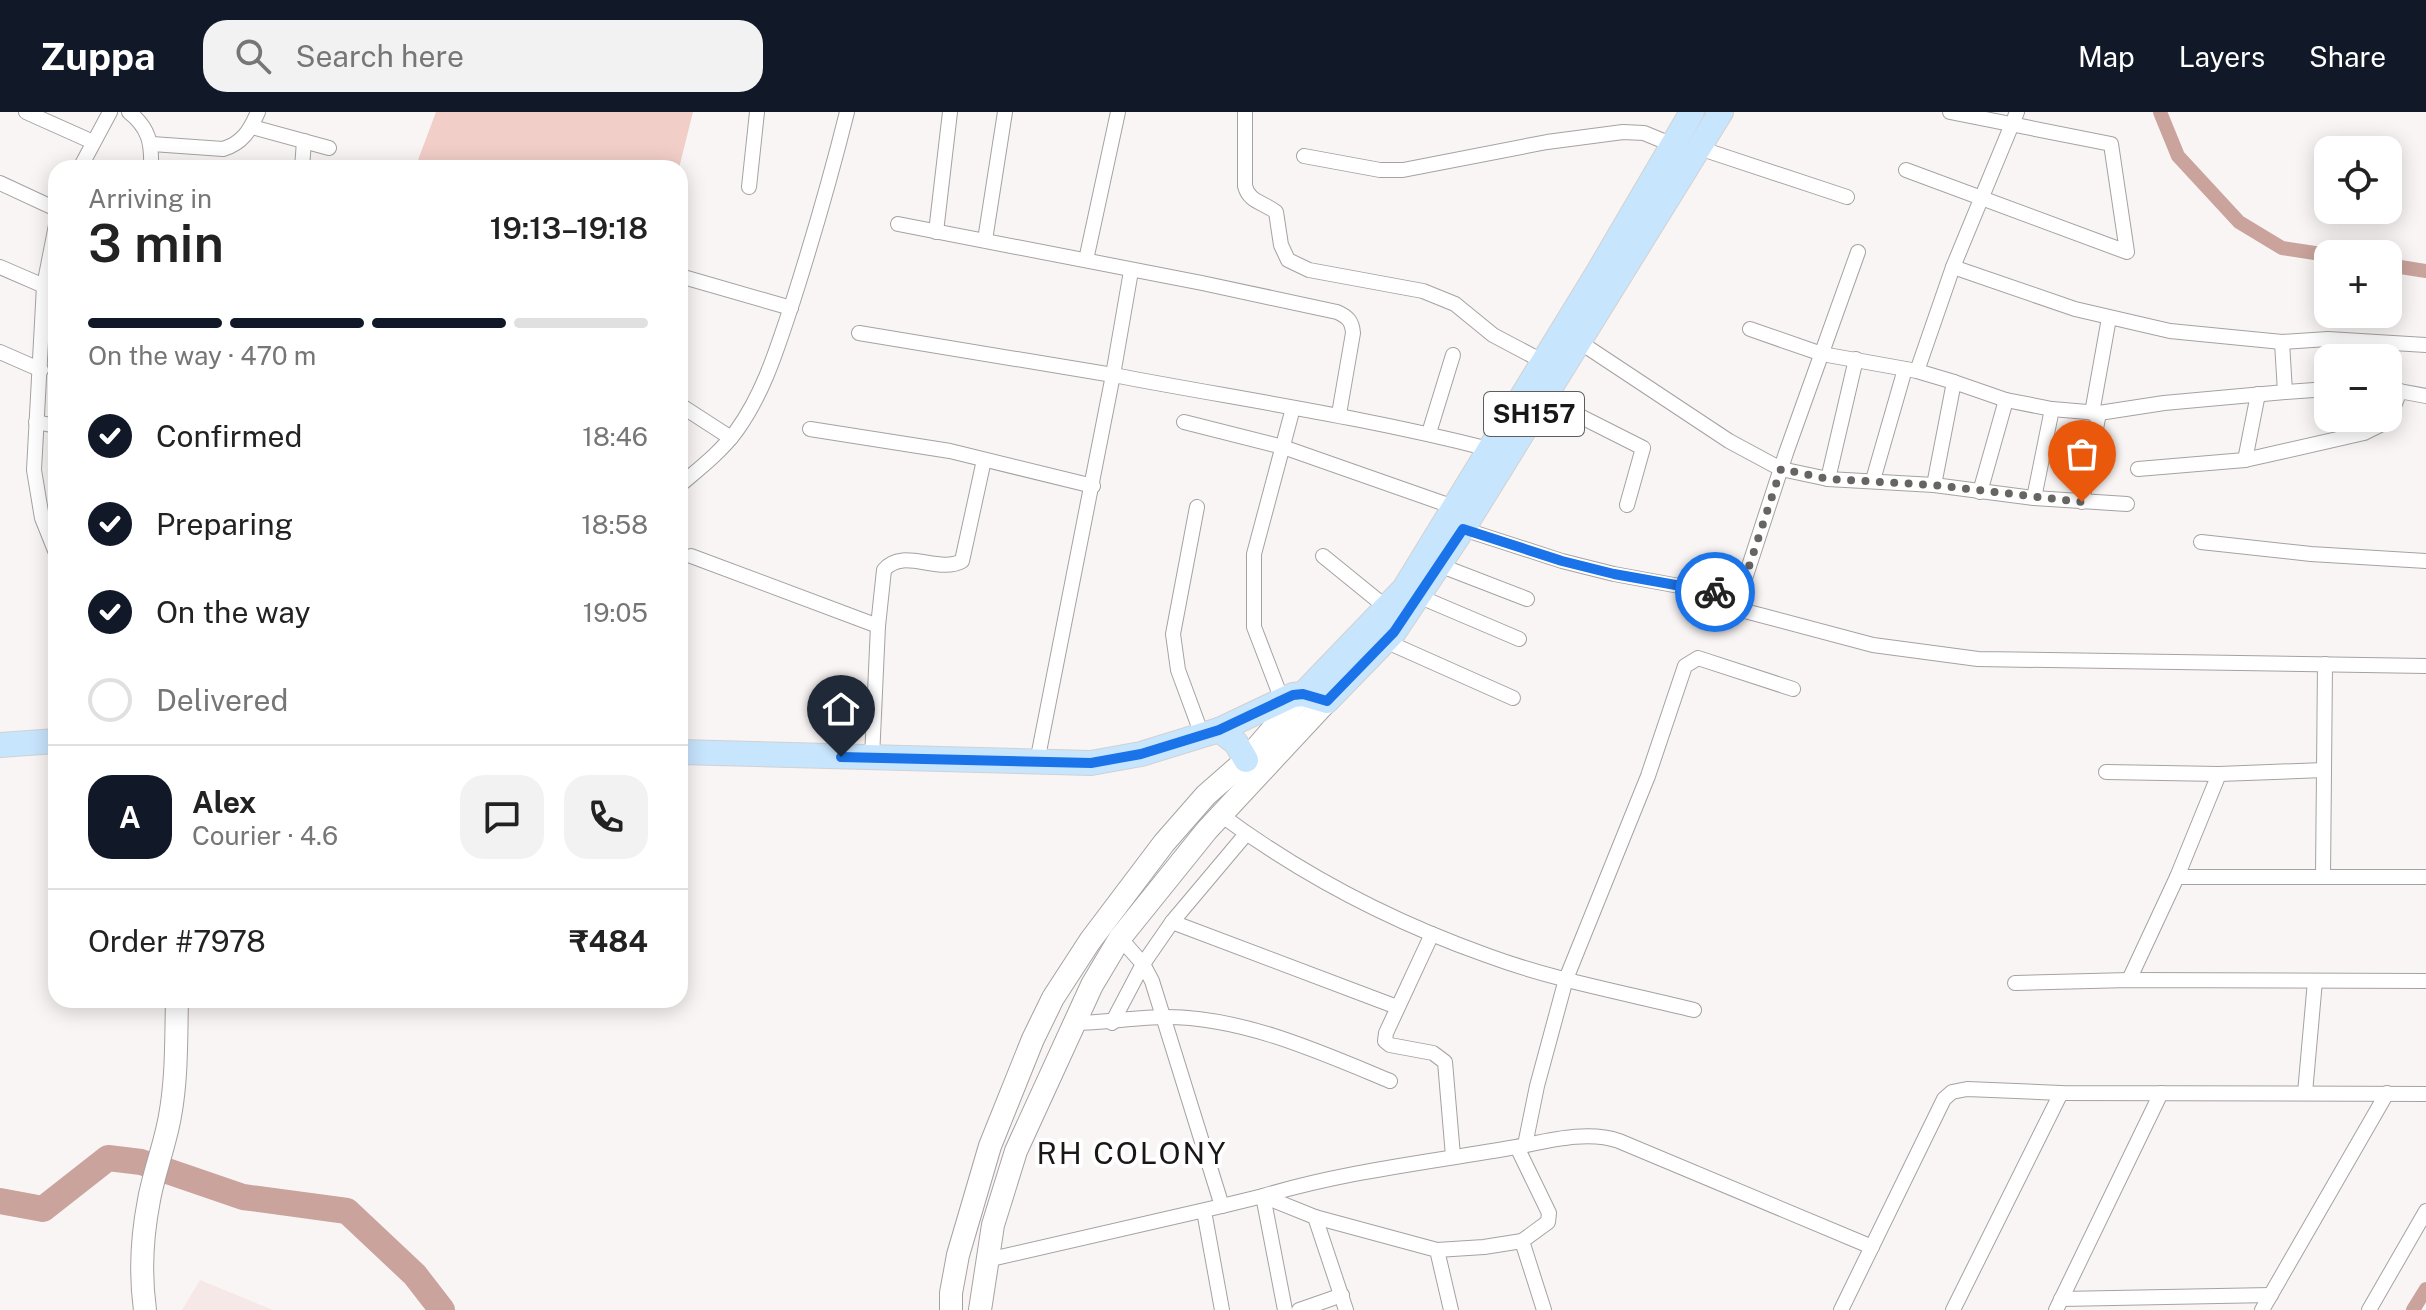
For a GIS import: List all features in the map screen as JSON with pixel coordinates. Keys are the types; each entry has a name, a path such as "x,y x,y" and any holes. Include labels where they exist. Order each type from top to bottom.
{"main road":[{"name":"SH157","path":"688,752 1091,763 1141,754 1304,698 1385,641 1439,565 1489,449 1692,112"},
{"name":"SH157","path":"1304,698 1404,589 1459,518 1544,398 1721,112"},
{"path":"1210,732 1236,743 1246,760"},
{"path":"0,745 48,742"}],"street":[{"path":"26,112 93,142"},
{"path":"84,160 110,112"},
{"path":"129,112 140,121 152,144 151,160"},
{"path":"152,144 223,149 243,139 258,112"},
{"path":"749,187 757,112"},
{"path":"688,478 731,438 757,397 791,308 822,212 847,112"},
{"path":"936,232 950,112"},
{"path":"985,240 1005,112"},
{"path":"1086,260 1118,112"},
{"path":"1245,112 1247,195 1276,212 1281,245 1288,260 1309,270 1441,297 1493,335 1544,362"},
{"path":"1906,170 2127,252 2111,144 2014,118 1950,112"},
{"path":"1873,480 1911,370 2014,118"},
{"path":"252,127 329,148"},
{"path":"1304,156 1380,170 1403,170 1547,142 1623,132 1644,133 1673,145"},
{"path":"303,160 304,141"},
{"path":"1699,148 1847,197"},
{"path":"0,183 48,205"},
{"path":"898,224 1337,312 1348,317 1353,325 1339,414"},
{"path":"1858,252 1739,597 1739,607 1746,613 1873,645 1978,659 2426,666"},
{"path":"48,266 44,286 48,316"},
{"path":"0,267 44,286"},
{"path":"1953,267 2075,309 2170,331 2282,342 2328,339 2426,345"},
{"path":"1037,762 1093,486 1131,271"},
{"path":"688,278 791,308"},
{"path":"2082,502 2109,318"},
{"path":"1750,329 1822,354 1911,370 2006,400 2052,409 2095,413 2164,403 2314,390"},
{"path":"859,333 1339,414 1489,449"},
{"path":"48,340 41,370 36,422 36,489 48,533"},
{"path":"1578,341 1729,441 1781,469 1828,479 1934,485 2034,498 2127,504"},
{"path":"2282,342 2285,392"},
{"path":"0,352 41,370"},
{"path":"1429,433 1453,355"},
{"path":"1828,479 1856,359"},
{"path":"1934,485 1954,382"},
{"path":"2402,392 2426,396"},
{"path":"2245,460 2258,394"},
{"path":"1544,398 1643,448 1627,505"},
{"path":"1980,492 2006,400"},
{"path":"1293,408 1254,554 1254,627 1304,698"},
{"path":"2034,498 2052,409"},
{"path":"688,410 731,438"},
{"path":"36,422 48,424"},
{"path":"1184,422 1283,447 1562,561 1739,597"},
{"path":"810,429 950,451 1093,486"},
{"path":"2138,469 2245,460 2366,432"},
{"path":"872,758 882,580 889,564 898,561 956,564 962,561 984,460"},
{"path":"1197,507 1173,634 1178,670 1210,732"},
{"path":"2201,542 2311,554 2426,561"},
{"path":"691,556 878,626"},
{"path":"1323,556 1387,608"},
{"path":"1439,565 1527,599"},
{"path":"1418,596 1519,639"},
{"path":"1385,641 1513,698"},
{"path":"1263,1196 1315,1217 1437,1250 1522,1241 1548,1222 1549,1213 1521,1146 1566,979 1648,776 1685,666 1698,658 1793,689"},
{"path":"2323,877 2325,664"},
{"path":"951,1310 958,1255 990,1146 1033,1039 1076,961 1189,813 1246,760 1304,698"},
{"path":"980,1310 993,1225 1016,1151 1092,985 1120,938 1221,815 1304,698"},
{"path":"2106,772 2219,774 2324,770"},
{"path":"2129,980 2177,877 2219,774"},
{"path":"1221,815 1246,834 1363,902 1432,934 1488,956 1566,979 1694,1010"},
{"path":"1112,1023 1143,964 1172,922 1246,834"},
{"path":"2177,877 2426,877"},
{"path":"1172,922 1397,1007"},
{"path":"1432,934 1386,1033 1387,1043 1433,1053 1445,1062 1453,1156"},
{"path":"1120,938 1143,964 1165,1017 1222,1206"},
{"path":"2015,983 2129,980 2426,981"},
{"path":"2305,1093 2315,981"},
{"path":"145,1310 142,1267 149,1199 170,1116 177,1008"},
{"path":"1074,1023 1112,1023 1165,1017 1228,1025 1304,1047 1390,1081"},
{"path":"1017,1079 1043,1089"},
{"path":"1841,1310 1944,1099 1952,1092 1967,1089 2061,1093 2426,1094"},
{"path":"1953,1310 2061,1093"},
{"path":"2161,1093 2058,1305 2271,1295"},
{"path":"2262,1310 2387,1093"},
{"path":"987,1260 1204,1211 1308,1182 1453,1156 1606,1137 1872,1247"},
{"path":"1263,1196 1285,1310"},
{"path":"1204,1211 1222,1310"},
{"path":"2369,1310 2426,1211"},
{"path":"1299,1310 1344,1303 1315,1217"},
{"path":"1522,1241 1544,1310"},
{"path":"1437,1250 1451,1310"}],"shaded area":[{"path":"436,112 693,112 681,160 418,160"},
{"path":"200,1280 273,1310 182,1310"}],"waterway":[{"path":"2160,112 2178,156 2239,222 2282,248 2314,253"},
{"path":"2402,267 2426,271"},
{"path":"0,1201 43,1209 108,1158 141,1162 243,1197 347,1211 415,1275 442,1310"},
{"path":"2413,1310 2426,1289"}],"way so far":[{"path":"1715,592 1739,597 1781,469 1828,479 1934,485 2082,502"}],"district":[{"name":"RH COLONY","path":"1132,1154"}],"route":[{"path":"841,757 1091,763 1141,754 1219,730 1293,695 1303,694 1327,701 1394,632 1463,529 1614,574 1715,592"}]}
